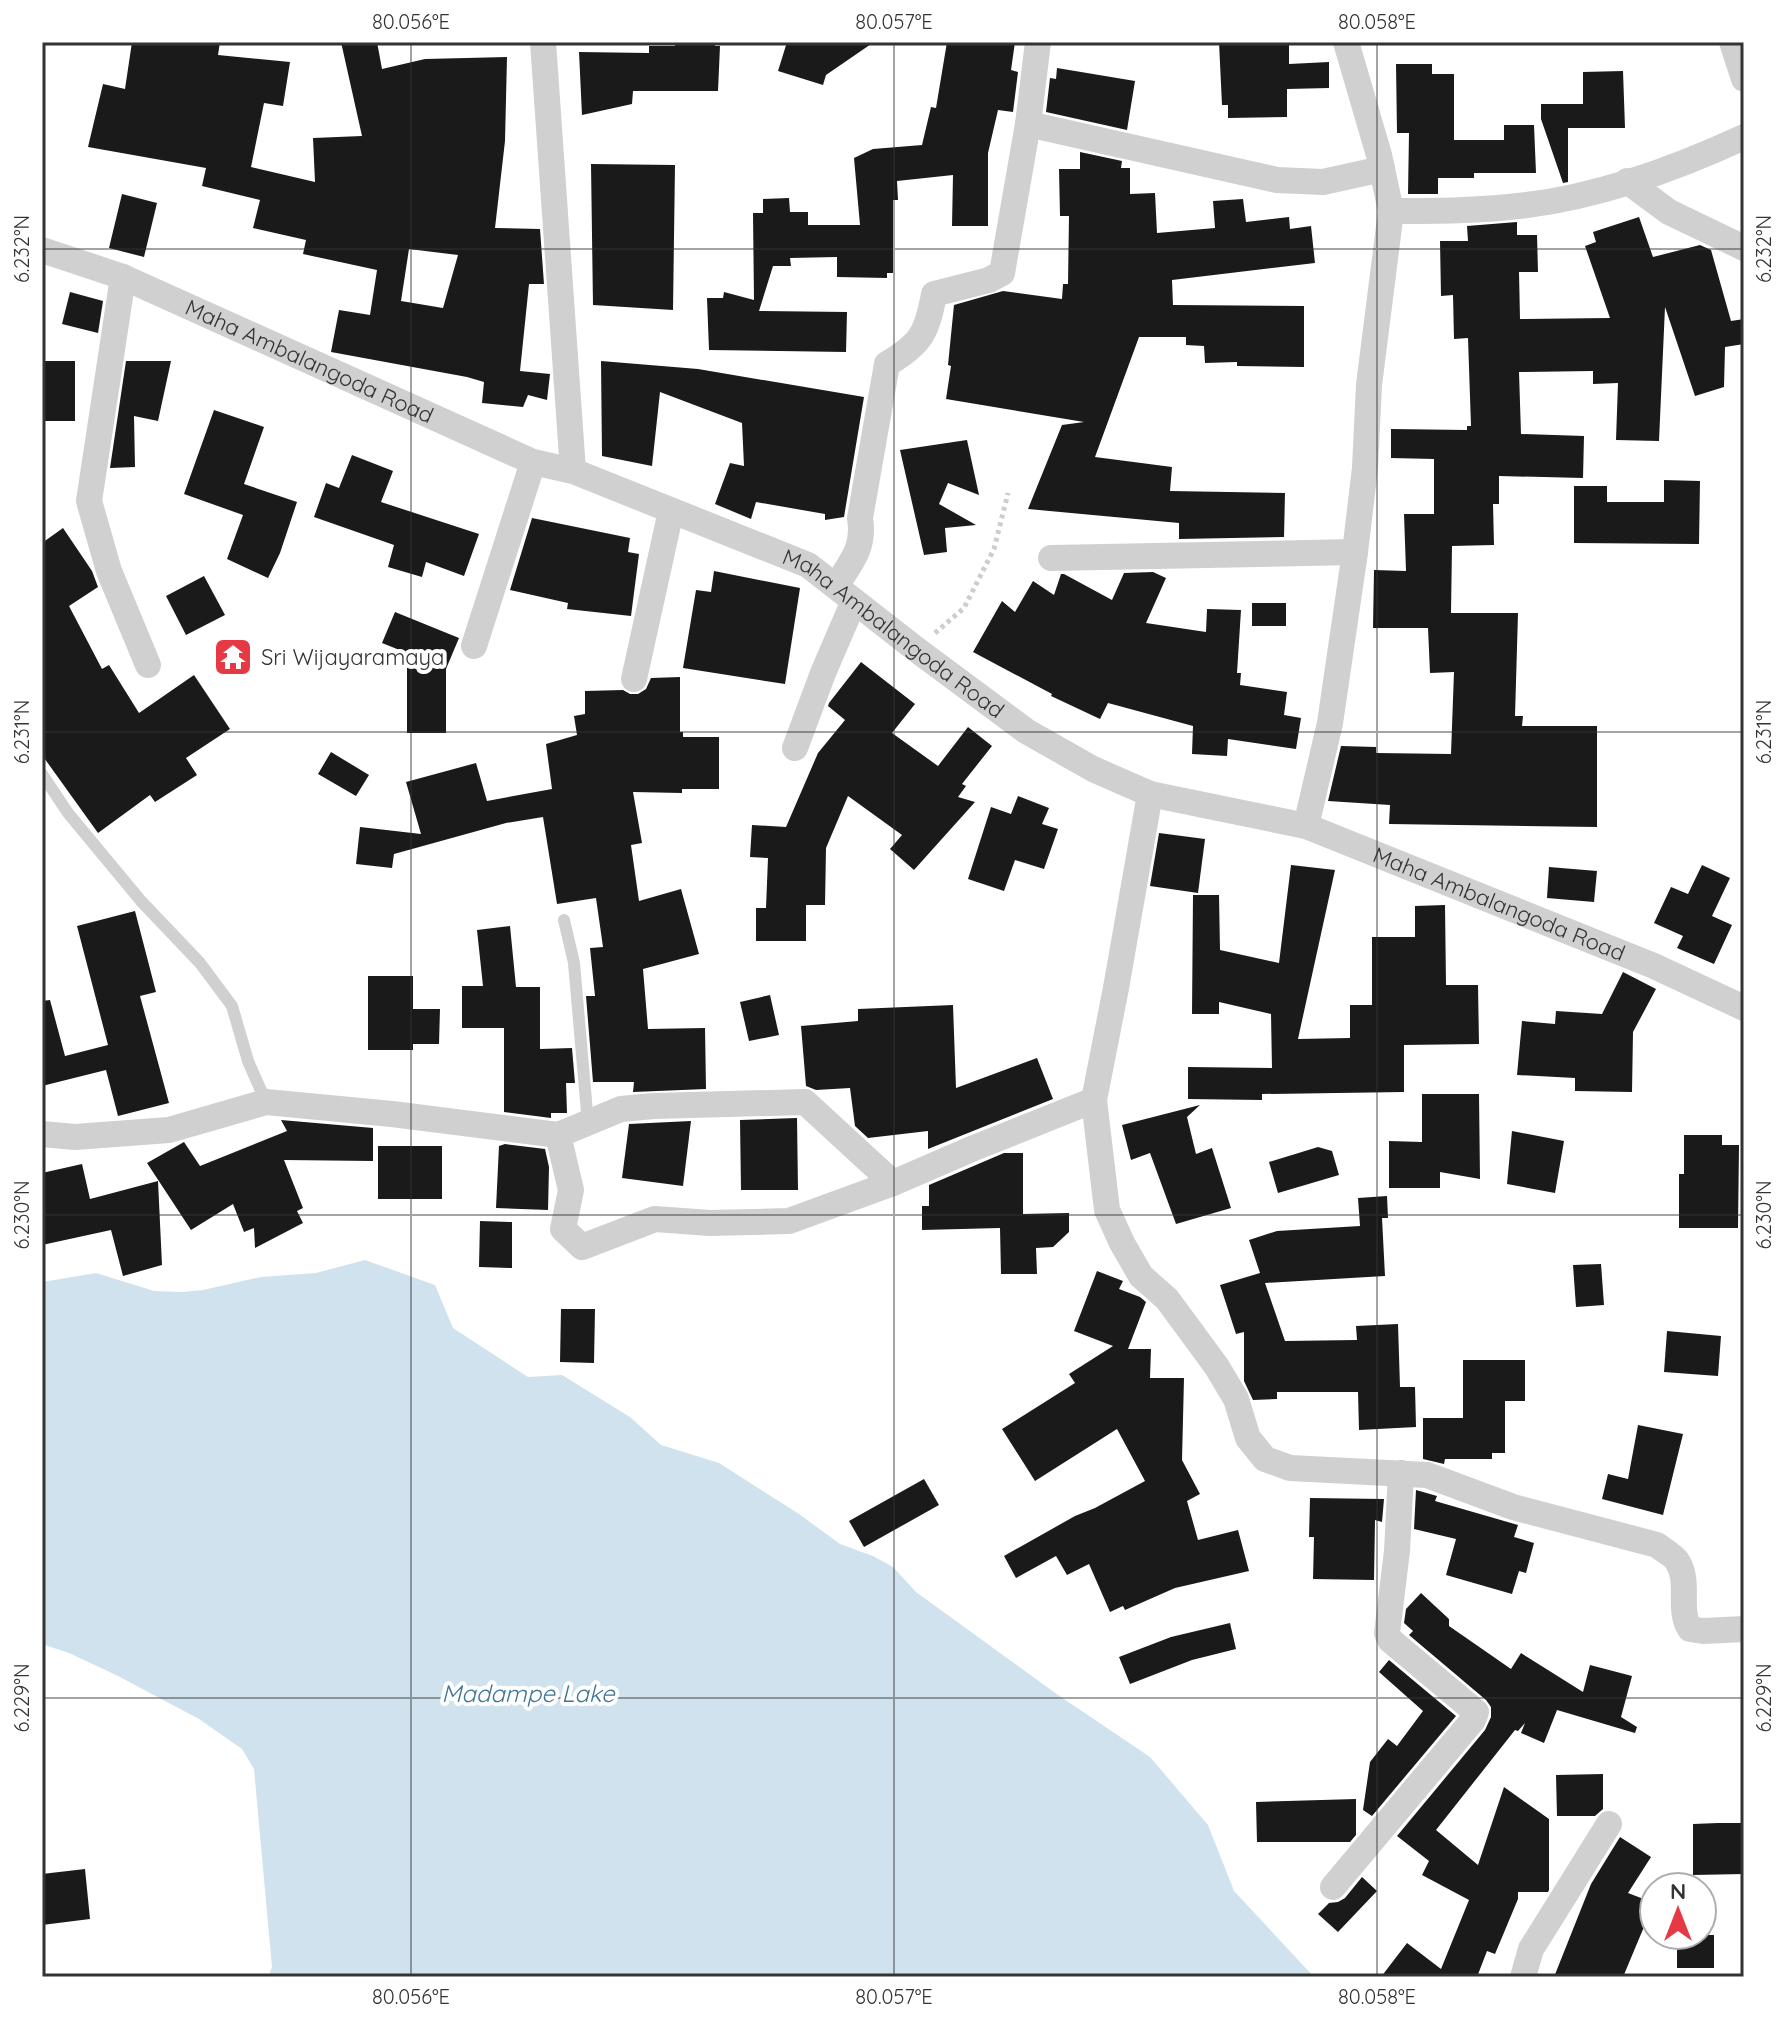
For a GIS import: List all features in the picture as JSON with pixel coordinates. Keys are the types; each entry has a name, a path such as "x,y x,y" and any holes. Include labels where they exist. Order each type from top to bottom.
{"street":[{"path":"543,42 573,471"},
{"path":"795,748 823,673 862,541 860,518 887,364 923,337 934,294 989,280 1002,273 1028,124 1038,42"},
{"path":"1306,826 1330,723 1355,552 1365,468 1369,385 1391,211 1346,42"},
{"path":"1732,42 1744,79"},
{"path":"1028,124 1277,180 1323,182 1382,169"},
{"path":"1391,211 1452,212 1528,205 1606,188 1744,137"},
{"path":"1627,181 1669,212 1744,248"},
{"name":"Maha Ambalangoda Road","path":"42,250 123,277 533,462 573,471 808,565 1026,731 1093,769 1150,794 1306,826 1654,966 1744,1008"},
{"path":"123,277 89,501 109,571 148,665"},
{"path":"474,646 533,462"},
{"path":"634,679 671,511"},
{"path":"1051,558 1355,552"},
{"path":"1150,794 1094,1100 1107,1210 1141,1276 1167,1299 1217,1367 1236,1399 1248,1438 1265,1459 1290,1468 1427,1475 1513,1507 1657,1545 1677,1559 1684,1578 1685,1621 1690,1629 1744,1629"},
{"path":"558,1135 571,1190 563,1229 582,1247 655,1219 710,1223 789,1221 893,1183 988,1141 1094,1100"},
{"path":"42,1134 75,1137 169,1130 266,1102 558,1135 621,1109 805,1102 893,1183"},
{"path":"1333,1887 1473,1720 1476,1712 1390,1640 1387,1633 1397,1551 1401,1473"},
{"path":"1523,1977 1531,1949 1609,1824"}],"lane":[{"path":"42,774 68,813 141,901 200,963 232,1006 248,1061 266,1102"},
{"path":"564,920 574,963 588,1124"}],"path":[{"path":"917,650 964,608 994,549 1008,493"}],"water":[{"name":"Madampe Lake","path":"365,1260 435,1285 453,1328 528,1377 562,1375 630,1417 661,1445 719,1463 840,1544 893,1567 916,1592 1150,1757 1208,1825 1234,1891 1314,1977 268,1977 272,1967 254,1769 242,1749 199,1719 118,1676 42,1644 42,1282 96,1273 154,1291 183,1292 261,1277 316,1273"}],"building":[{"path":"132,42 220,42 218,55 290,62 283,106 264,103 251,167 315,182 313,138 362,136 341,42 377,42 382,69 425,59 507,57 505,141 495,228 540,229 544,284 529,284 520,371 550,374 547,400 528,395 523,407 482,403 484,382 331,352 339,310 370,315 377,270 303,254 306,240 253,228 260,200 202,186 206,168 88,147 103,84 125,89","holes":["409,249 458,255 443,308 401,301"]},
{"path":"675,42 715,42 715,46 720,46 718,91 633,91 632,104 582,115 579,52 649,53 649,46 675,46"},
{"path":"787,42 874,42 826,75 823,85 778,71"},
{"path":"947,42 1015,42 1011,70 1018,72 1013,112 998,110 988,153 988,226 952,226 953,175 897,181 898,200 893,200 893,273 887,273 887,278 837,277 837,257 790,258 791,266 773,266 759,311 847,312 846,352 709,350 707,298 723,298 724,292 754,300 753,213 763,213 763,199 789,198 790,212 808,212 808,225 860,225 854,158 873,149 922,145 931,107 936,108"},
{"path":"1219,42 1289,42 1289,64 1329,62 1329,88 1287,89 1287,117 1228,118 1228,105 1222,105"},
{"path":"1396,64 1432,64 1432,74 1454,74 1454,140 1504,140 1504,125 1534,125 1536,173 1474,173 1474,178 1438,178 1438,194 1408,194 1409,133 1397,133"},
{"path":"1057,68 1135,81 1127,130 1046,112 1050,78 1056,79"},
{"path":"1623,71 1625,128 1568,128 1568,182 1563,183 1541,119 1541,104 1583,104 1583,72"},
{"path":"1080,152 1122,161 1121,168 1130,168 1130,194 1155,193 1157,233 1215,228 1213,201 1243,199 1246,222 1289,217 1290,229 1311,226 1315,263 1172,280 1173,305 1304,306 1304,367 1205,363 1204,346 1186,345 1186,337 1139,337 1095,457 1172,467 1170,491 1285,493 1284,537 1179,539 1179,523 1028,509 1062,425 1084,422 946,399 954,305 1003,291 1062,299 1063,284 1068,284 1069,216 1060,216 1059,169 1080,169"},
{"path":"591,164 675,165 673,310 593,305"},
{"path":"122,194 157,203 144,257 109,248"},
{"path":"1639,217 1653,257 1700,245 1711,250 1731,321 1744,319 1744,344 1725,347 1724,387 1695,396 1665,307 1659,441 1616,440 1618,383 1593,384 1593,371 1519,372 1521,434 1584,436 1583,478 1499,476 1499,504 1493,504 1494,545 1452,546 1451,613 1518,613 1515,716 1523,716 1522,726 1597,726 1597,827 1389,824 1390,805 1328,801 1341,746 1376,747 1376,753 1451,754 1454,672 1430,673 1428,628 1373,628 1374,570 1406,571 1404,514 1434,514 1434,459 1391,458 1391,429 1467,430 1467,426 1471,426 1468,338 1454,339 1453,295 1441,296 1440,241 1468,241 1467,226 1517,222 1517,235 1537,235 1538,272 1519,272 1520,319 1610,318 1585,246 1596,242 1593,232"},
{"path":"70,292 103,301 98,333 62,324"},
{"path":"42,361 75,361 75,421 42,421"},
{"path":"126,361 171,361 158,421 134,416 135,467 110,468"},
{"path":"601,361 698,369 864,397 844,517 825,520 825,514 756,502 751,519 715,504 730,463 744,466 742,423 660,392 652,466 602,456"},
{"path":"214,410 264,427 244,484 297,502 268,578 227,559 243,515 184,494"},
{"path":"967,440 979,495 948,483 939,504 976,525 945,528 947,552 924,555 900,450"},
{"path":"352,455 393,471 381,502 479,534 464,576 426,562 422,577 388,567 394,545 314,517 326,483 339,488"},
{"path":"1664,480 1700,481 1699,544 1574,543 1574,486 1607,486 1607,502 1664,502"},
{"path":"532,518 630,538 628,552 639,554 631,616 567,609 568,603 510,590"},
{"path":"63,528 92,571 98,587 69,606 102,669 109,665 139,713 194,675 230,729 186,758 197,775 155,802 150,795 98,833 42,755 42,543"},
{"path":"714,571 800,588 785,684 683,668 696,590 711,592"},
{"path":"1153,572 1166,578 1146,623 1206,632 1207,609 1241,610 1237,673 1241,673 1240,685 1287,692 1284,715 1301,718 1296,749 1228,739 1227,756 1192,754 1193,726 1108,703 1100,719 1051,696 973,652 1002,601 1015,612 1033,581 1054,595 1061,574 1064,574 1112,600 1124,573"},
{"path":"204,576 225,615 186,635 166,596"},
{"path":"1252,603 1286,603 1286,626 1252,626"},
{"path":"395,612 459,638 446,669 446,733 407,733 407,653 382,643"},
{"path":"861,662 915,704 892,733 938,766 968,727 992,746 962,784 966,786 958,797 975,802 914,870 890,849 902,835 848,796 826,848 825,905 806,905 806,941 756,941 756,908 766,908 768,858 750,857 752,825 786,827 818,753 845,720 828,706 829,703"},
{"path":"680,677 680,732 683,732 683,737 719,737 719,789 682,789 682,793 633,792 642,843 631,845 639,901 681,889 699,954 643,969 648,1029 705,1028 706,1089 633,1092 634,1082 593,1082 586,996 595,996 590,948 603,947 596,898 557,904 543,817 506,823 394,854 392,868 356,864 360,827 421,834 406,782 476,763 487,801 552,789 546,744 577,735 574,716 585,714 585,691 623,690 638,694 646,689 651,678"},
{"path":"331,752 369,775 356,796 318,774"},
{"path":"1018,796 1049,808 1042,824 1058,829 1044,869 1015,860 1004,891 968,879 991,807 1011,814"},
{"path":"1159,833 1205,839 1198,893 1150,886"},
{"path":"1291,865 1335,870 1298,1039 1350,1038 1350,1005 1372,1005 1372,937 1415,937 1415,906 1445,905 1446,985 1478,985 1479,1044 1404,1045 1404,1092 1262,1094 1262,1100 1188,1099 1188,1067 1272,1068 1271,1014 1219,1002 1219,1014 1192,1014 1193,895 1219,895 1220,950 1279,963"},
{"path":"1702,865 1730,878 1712,916 1732,925 1714,964 1677,948 1683,936 1654,923 1671,887 1688,894"},
{"path":"1549,867 1597,871 1594,902 1547,898"},
{"path":"135,911 156,992 140,996 169,1103 118,1116 106,1070 42,1086 42,1001 50,1000 65,1056 108,1045 77,926"},
{"path":"510,926 516,987 540,987 540,1049 572,1048 575,1083 566,1083 567,1113 551,1113 551,1118 504,1112 504,1028 462,1028 462,986 483,986 477,930"},
{"path":"1623,972 1656,989 1633,1032 1632,1092 1575,1091 1575,1078 1517,1075 1522,1021 1555,1024 1556,1011 1602,1014"},
{"path":"368,976 413,976 413,1009 440,1009 439,1044 413,1044 413,1050 368,1050"},
{"path":"770,995 779,1035 749,1041 740,1002"},
{"path":"953,1005 956,1088 1037,1058 1053,1099 928,1149 928,1131 868,1138 855,1126 850,1088 816,1090 806,1086 801,1026 858,1021 858,1009"},
{"path":"1422,1094 1479,1094 1480,1179 1440,1172 1440,1188 1389,1188 1389,1141 1422,1142"},
{"path":"1200,1105 1187,1117 1196,1154 1212,1148 1231,1208 1176,1224 1150,1153 1131,1160 1122,1125"},
{"path":"797,1118 798,1190 741,1190 740,1120"},
{"path":"281,1120 373,1128 373,1161 284,1160 303,1208 297,1211 303,1223 255,1248 254,1228 244,1232 233,1204 191,1230 147,1163 184,1142 200,1166 287,1131"},
{"path":"691,1121 683,1186 622,1178 629,1124"},
{"path":"1512,1131 1564,1141 1555,1193 1507,1184"},
{"path":"1684,1135 1722,1135 1722,1145 1739,1145 1738,1228 1679,1228 1679,1174 1684,1174"},
{"path":"378,1146 442,1146 442,1199 378,1199"},
{"path":"499,1146 545,1149 549,1167 548,1210 496,1208"},
{"path":"1318,1147 1332,1151 1339,1175 1278,1193 1269,1162"},
{"path":"1004,1153 1023,1153 1023,1214 1069,1213 1069,1232 1053,1247 1036,1248 1037,1274 1001,1274 1000,1228 922,1230 922,1206 929,1206 929,1185"},
{"path":"82,1164 90,1199 158,1181 162,1265 123,1276 111,1230 42,1245 42,1173"},
{"path":"1387,1196 1388,1218 1382,1218 1385,1276 1265,1283 1285,1341 1357,1340 1356,1326 1398,1324 1400,1387 1415,1387 1416,1427 1359,1430 1358,1392 1277,1392 1277,1399 1253,1400 1244,1381 1244,1332 1236,1334 1220,1285 1260,1273 1249,1240 1277,1231 1360,1226 1358,1198"},
{"path":"480,1221 512,1222 512,1268 479,1267"},
{"path":"1601,1264 1604,1305 1576,1307 1573,1265"},
{"path":"1097,1271 1123,1281 1119,1289 1146,1302 1128,1349 1151,1349 1150,1378 1184,1378 1182,1460 1200,1494 1187,1501 1198,1540 1238,1530 1249,1571 1175,1588 1125,1610 1123,1606 1110,1612 1089,1564 1067,1575 1056,1556 1016,1578 1004,1556 1145,1481 1117,1429 1035,1481 1002,1429 1075,1383 1069,1374 1113,1346 1074,1331"},
{"path":"561,1309 595,1309 594,1363 560,1362"},
{"path":"1667,1331 1721,1336 1718,1376 1664,1372"},
{"path":"1463,1360 1525,1360 1525,1401 1505,1401 1505,1453 1492,1453 1492,1459 1445,1459 1444,1464 1423,1459 1423,1418 1463,1418"},
{"path":"1638,1425 1683,1434 1663,1515 1602,1499 1608,1474 1628,1479"},
{"path":"924,1479 939,1505 864,1547 849,1521"},
{"path":"1416,1490 1437,1496 1435,1501 1518,1525 1514,1537 1534,1543 1526,1573 1519,1571 1512,1594 1446,1575 1456,1539 1414,1529"},
{"path":"1310,1498 1384,1499 1382,1522 1375,1520 1374,1580 1313,1579 1314,1537 1309,1537"},
{"path":"1421,1593 1449,1619 1449,1626 1511,1669 1521,1653 1583,1692 1590,1665 1632,1676 1621,1717 1637,1727 1635,1733 1557,1710 1544,1743 1521,1733 1525,1723 1518,1731 1515,1730 1436,1830 1478,1865 1504,1787 1549,1819 1549,1890 1518,1892 1518,1899 1495,1954 1487,1951 1477,1977 1381,1977 1407,1943 1441,1969 1469,1900 1422,1875 1429,1861 1397,1836 1485,1730 1491,1717 1491,1707 1486,1700 1409,1635 1413,1631 1404,1623 1406,1609"},
{"path":"1230,1623 1236,1649 1192,1660 1130,1684 1119,1657 1171,1637"},
{"path":"1389,1660 1456,1716 1372,1816 1363,1810 1370,1762 1388,1739 1397,1746 1423,1711 1379,1672"},
{"path":"1603,1774 1603,1809 1595,1816 1557,1816 1556,1775"},
{"path":"1356,1799 1356,1835 1350,1842 1257,1842 1256,1802"},
{"path":"1744,1823 1744,1874 1693,1871 1693,1824"},
{"path":"1620,1837 1651,1857 1642,1871 1638,1871 1638,1877 1628,1893 1638,1897 1638,1941 1623,1977 1554,1977 1591,1884"},
{"path":"85,1869 90,1919 42,1925 42,1874"},
{"path":"1362,1877 1377,1891 1338,1932 1318,1914 1329,1903 1345,1898"},
{"path":"1677,1951 1714,1951 1714,1968 1677,1968"}],"place":[{"name":"Sri Wijayaramaya","path":"233,657"}]}
